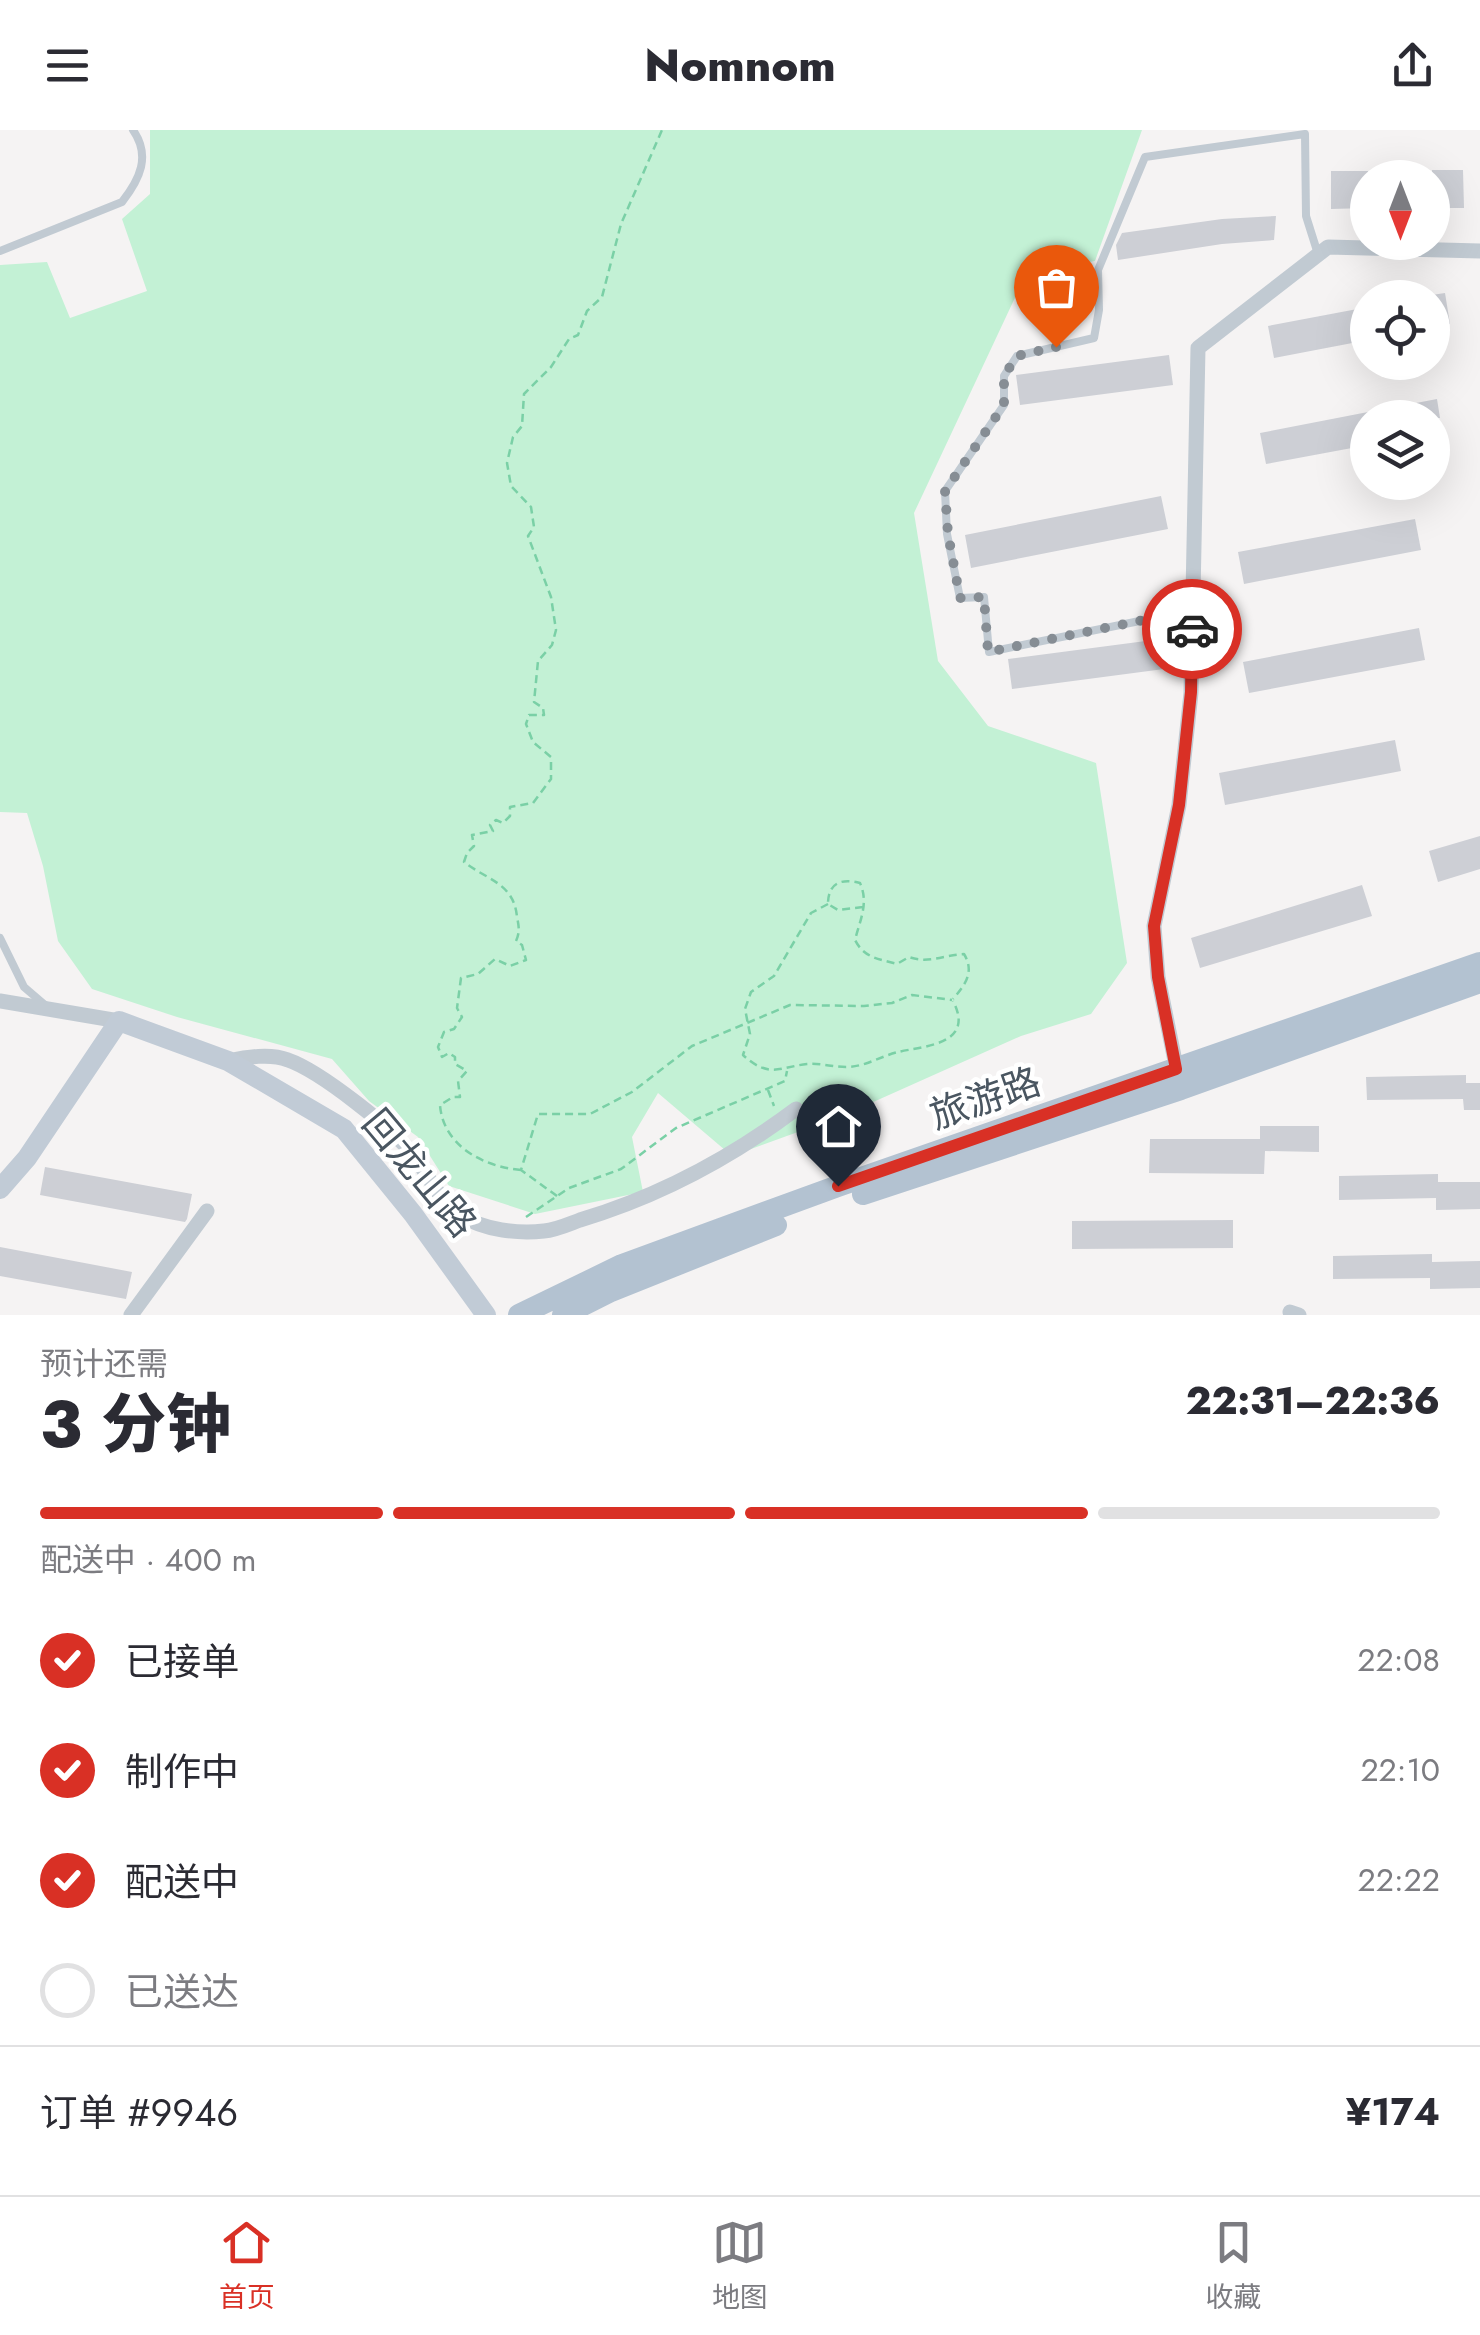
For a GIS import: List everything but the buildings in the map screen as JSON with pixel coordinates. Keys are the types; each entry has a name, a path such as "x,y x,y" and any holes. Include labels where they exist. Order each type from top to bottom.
{"main road":[{"name":"旅游路","path":"563,1315 611,1291 809,1212 1178,1079 1480,963"},
{"name":"旅游路","path":"519,1315 622,1265 1480,982"}],"street":[{"path":"1178,1079 1158,977 1154,926 1179,805 1191,692 1198,348 1328,246 1480,250"},
{"path":"0,1001 118,1022 27,1158 0,1188"},
{"name":"回龙山路","path":"118,1022 228,1060 344,1129 413,1214 486,1315"},
{"path":"228,1060 250,1056 287,1059 317,1076 376,1119 414,1155 436,1191 462,1216 490,1228 516,1231 546,1231 620,1208 678,1181 796,1109"},
{"path":"131,1315 208,1211"}],"lane":[{"path":"0,251 122,202 144,163 140,139 133,130"},
{"path":"1193,610 988,652 984,597 960,598 945,491 1004,405 1004,376 1017,356 1094,338 1099,310 1098,270 1145,158 1305,134 1306,216 1318,254"},
{"path":"0,938 24,986 49,1008"}],"path":[{"path":"557,1196 521,1170 494,1168 462,1148 450,1134 441,1118 440,1104 460,1097 458,1082 466,1071 454,1064 449,1053 442,1057 438,1047 444,1032 454,1029 462,1018 457,1008 461,978 478,974 496,958 510,966 526,960 522,945 516,941 518,922 510,892 464,862 466,853 474,846 472,835 492,831 490,825 496,820 502,822 510,816 510,806 534,803 551,778 551,758 534,742 526,724 529,714 544,714 534,702 538,661 552,645 556,630 551,597 528,536 534,526 531,507 511,486 507,463 512,437 522,426 524,394 551,367 568,339 578,335 587,311 602,297 621,224 662,130"},
{"path":"828,904 828,892 834,884 846,879 860,883 865,894 864,914 855,940 861,951 872,958 898,964 909,957 924,962 964,954 969,962 967,982 952,1000"},
{"path":"828,904 838,910 863,907"},
{"path":"828,904 811,913 774,976 751,992 746,1009 750,1034 742,1055 752,1063 787,1071 806,1064 848,1067 941,1044 953,1033 958,1021 952,1000"},
{"path":"521,1170 538,1114 590,1114 632,1092 692,1046 790,1005 864,1006 892,1003 912,995 952,1000"},
{"path":"516,1231 522,1220 557,1196 587,1180 621,1169 676,1128 786,1080 787,1071"},
{"path":"768,1088 780,1121"}],"green space":[{"path":"150,130 1142,130 1095,261 1027,272 914,513 938,661 988,726 1096,763 1127,963 1091,1014 1021,1036 842,1116 732,1156 658,1093 632,1137 643,1192 535,1214 449,1186 418,1137 369,1101 332,1059 177,1017 92,989 58,941 43,866 27,813 0,812 0,265 47,262 70,318 147,291 122,219 150,194"}],"way so far":[{"path":"1056,347 1017,356 1004,376 1004,405 945,491 960,598 984,597 988,652 1193,610 1192,629"}],"route":[{"path":"838,1186 1176,1069 1158,977 1154,926 1179,805 1191,692 1192,629"}]}
